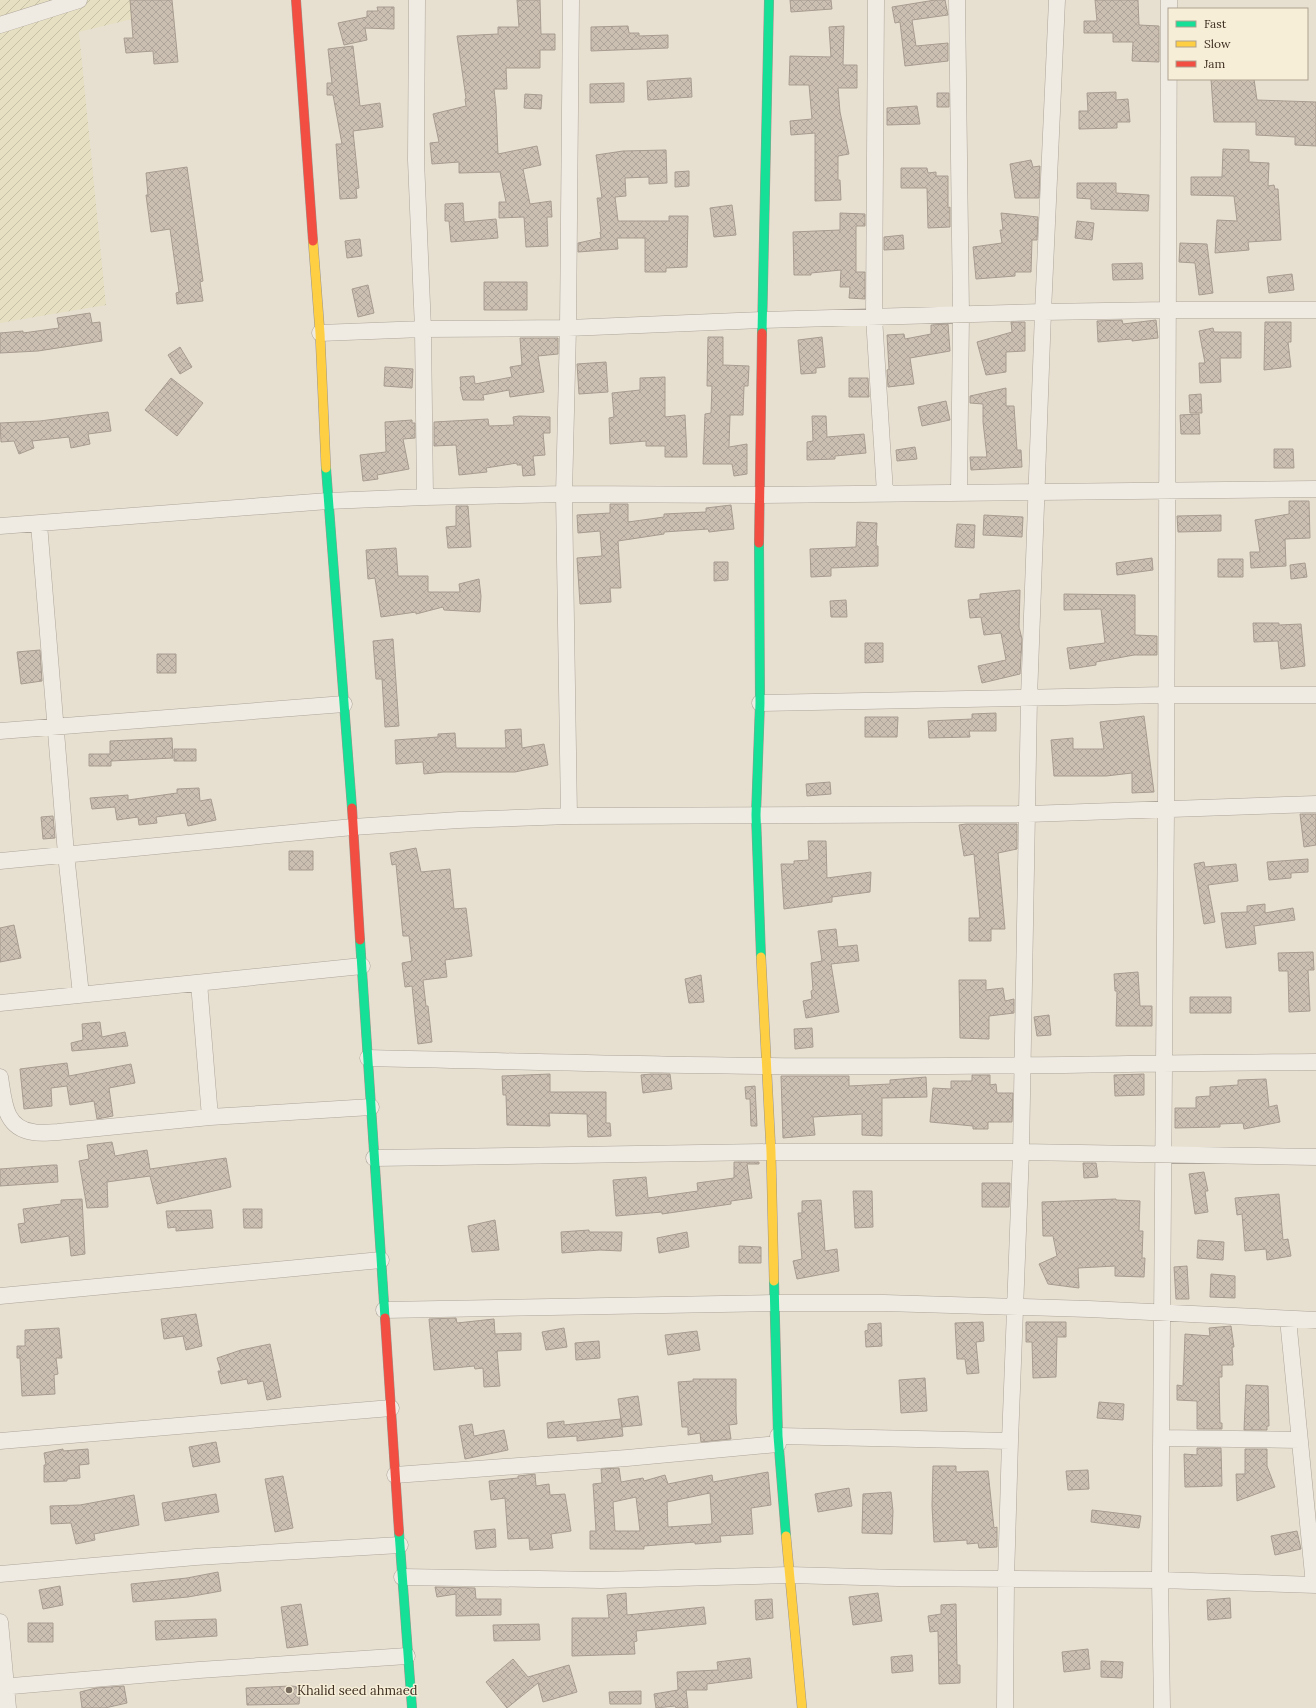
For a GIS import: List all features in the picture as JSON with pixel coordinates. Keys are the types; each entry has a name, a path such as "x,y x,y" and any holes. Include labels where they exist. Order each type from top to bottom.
{"main road":[{"path":"296,0 320,333 328,501 353,827 407,1656 412,1708"},
{"path":"769,0 759,494 760,703 756,815 771,1152 778,1440 802,1708"}],"street":[{"path":"0,25 78,0"},
{"path":"417,0 416,160 423,329 424,497"},
{"path":"569,816 564,494 568,328 571,0"},
{"path":"876,0 874,317 885,493"},
{"path":"957,0 961,314 959,492"},
{"path":"1005,1708 1006,1579 1021,1152 1029,698 1043,312 1058,0"},
{"path":"1162,1708 1160,1580 1166,808 1165,696 1168,80"},
{"path":"320,333 423,329 568,328 762,320 1043,312 1316,310"},
{"path":"0,526 328,501 424,497 564,494 759,494 1316,489"},
{"path":"39,524 66,854 81,995"},
{"path":"760,703 1316,695"},
{"path":"0,731 344,704"},
{"path":"0,861 353,827 569,816 1028,814 1166,808 1316,804"},
{"path":"0,1003 362,966"},
{"path":"199,983 210,1117"},
{"path":"368,1058 766,1066 1023,1066 1316,1062"},
{"path":"0,1077 5,1106 10,1119 18,1127 33,1132 58,1132 210,1117 371,1107"},
{"path":"374,1158 771,1152 1021,1152 1316,1157"},
{"path":"0,1296 382,1260"},
{"path":"384,1310 774,1303 884,1303 1162,1312 1316,1320"},
{"path":"402,1577 601,1580 789,1575 1160,1580 1315,1585 1299,1440 1288,1319"},
{"path":"0,1441 391,1408"},
{"path":"1161,1438 1299,1440"},
{"path":"395,1475 627,1458 778,1440 1010,1441"},
{"path":"0,1574 196,1557 400,1545"},
{"path":"0,1622 3,1687 8,1708"},
{"path":"3,1687 207,1670 407,1656"}],"shaded area":[{"path":"0,0 172,0 173,9 79,32 106,305 0,323"}],"building":[{"path":"130,0 172,0 178,62 154,64 153,51 126,53 124,38 133,38"},
{"path":"517,0 540,0 541,34 555,34 555,50 540,50 540,68 506,68 507,89 494,89 498,154 537,146 541,165 523,169 530,204 551,201 552,217 547,217 548,246 526,247 524,217 499,218 499,202 506,202 500,172 459,173 459,162 432,164 430,143 439,142 433,114 466,106 457,36 498,34 498,27 519,27"},
{"path":"790,0 831,0 832,9 791,12"},
{"path":"935,0 945,0 948,15 912,20 916,46 948,43 948,61 905,66 900,22 895,23 892,7"},
{"path":"1095,0 1138,0 1139,25 1159,26 1159,62 1132,61 1133,42 1113,42 1113,33 1084,33 1084,21 1097,21"},
{"path":"377,7 394,7 394,29 365,28 367,40 344,45 338,23 367,17 367,11 378,11"},
{"path":"628,26 629,33 639,33 639,36 668,35 668,48 591,51 591,27"},
{"path":"844,26 843,65 857,65 857,88 838,88 840,112 849,154 838,156 838,180 840,180 841,200 815,201 815,133 791,135 790,121 812,119 809,85 789,85 790,56 831,57 829,27"},
{"path":"353,46 360,106 380,103 383,127 353,131 359,188 356,189 357,198 340,199 336,144 342,144 333,95 327,95 327,83 332,83 328,49"},
{"path":"691,78 692,97 648,100 647,81"},
{"path":"1211,80 1254,80 1257,100 1316,102 1316,146 1295,145 1295,137 1256,135 1256,122 1214,122"},
{"path":"624,83 624,102 590,103 590,84"},
{"path":"1116,92 1116,100 1128,99 1130,122 1117,122 1117,128 1079,129 1079,111 1088,111 1087,93"},
{"path":"937,93 949,93 949,107 937,107"},
{"path":"525,94 542,95 541,109 524,108"},
{"path":"917,106 920,124 887,125 887,108"},
{"path":"1223,149 1249,150 1249,162 1269,163 1268,186 1274,185 1275,189 1278,189 1281,240 1248,242 1249,250 1215,253 1217,220 1237,221 1234,196 1191,195 1191,177 1222,177"},
{"path":"666,150 667,183 649,184 649,177 625,178 626,196 615,197 618,221 669,221 669,216 688,216 687,267 666,268 666,272 645,272 645,238 617,238 618,249 578,252 578,243 601,238 597,198 602,198 596,155 623,151"},
{"path":"1031,160 1033,167 1040,166 1039,198 1015,198 1010,164"},
{"path":"187,167 203,281 200,282 203,301 177,304 176,293 179,292 170,229 151,232 146,195 148,195 146,173"},
{"path":"901,168 927,168 928,173 936,172 936,176 948,176 948,208 950,207 950,227 928,228 927,188 901,188"},
{"path":"689,171 689,186 675,187 675,172"},
{"path":"1077,183 1116,183 1116,193 1149,195 1148,211 1091,209 1091,199 1077,198"},
{"path":"463,203 464,222 496,219 498,238 451,242 449,221 445,221 445,204"},
{"path":"732,205 736,235 714,237 710,208"},
{"path":"840,213 865,214 865,226 856,226 856,272 865,272 865,299 849,298 850,287 840,287 841,270 811,273 811,275 794,275 793,232 840,230"},
{"path":"1001,213 1038,217 1037,240 1032,240 1031,272 1015,272 1015,276 976,279 973,247 1002,243 1000,230 1003,230"},
{"path":"1077,221 1094,223 1092,240 1075,238"},
{"path":"903,235 904,249 884,250 884,237"},
{"path":"360,239 362,256 347,258 345,241"},
{"path":"1180,243 1207,244 1213,293 1199,295 1195,263 1179,262"},
{"path":"1142,263 1143,279 1113,280 1112,264"},
{"path":"1292,274 1294,290 1269,293 1267,277"},
{"path":"484,282 527,282 527,310 484,310"},
{"path":"368,285 374,313 358,317 352,289"},
{"path":"90,313 92,323 100,322 102,341 38,351 0,353 0,333 23,331 23,333 59,328 57,318"},
{"path":"1122,320 1123,324 1156,320 1158,338 1132,341 1132,339 1098,342 1097,321"},
{"path":"1011,322 1025,322 1025,351 1006,352 1006,372 986,375 977,342 1012,332"},
{"path":"1265,322 1291,322 1291,342 1288,342 1291,367 1264,370"},
{"path":"948,324 950,351 910,358 914,384 888,387 887,370 889,369 887,335 904,334 905,339 931,334 931,325"},
{"path":"1213,328 1214,332 1241,332 1241,358 1220,358 1221,382 1200,383 1199,363 1205,363 1199,331"},
{"path":"708,337 723,337 723,365 749,366 748,386 744,386 743,415 730,415 729,447 747,444 747,474 734,476 732,464 703,464 705,414 711,413 712,386 707,386"},
{"path":"822,337 825,367 816,368 816,373 801,374 798,340"},
{"path":"520,338 558,338 558,354 538,356 544,392 510,397 509,390 483,395 484,400 463,400 460,387 460,377 474,376 475,384 512,377 510,367 522,365"},
{"path":"180,347 192,367 180,374 168,355"},
{"path":"606,362 608,392 579,394 577,364"},
{"path":"385,367 413,369 412,388 384,386"},
{"path":"665,377 665,417 685,415 687,457 665,457 665,446 646,446 646,441 610,444 609,418 614,417 612,393 640,390 640,378"},
{"path":"171,378 203,403 177,436 145,410"},
{"path":"849,378 868,378 869,397 849,397"},
{"path":"1006,388 1006,406 1014,406 1017,450 1021,450 1022,467 971,470 970,457 987,457 983,422 983,404 970,403 970,396"},
{"path":"1201,394 1202,413 1190,413 1189,395"},
{"path":"946,401 950,420 922,426 918,407"},
{"path":"108,412 111,431 88,434 90,444 71,448 69,437 32,441 34,448 19,454 14,441 1,442 0,423 40,421"},
{"path":"1199,414 1200,434 1181,434 1180,415"},
{"path":"812,416 826,416 827,437 864,434 866,453 835,456 835,459 807,460 807,442 813,441"},
{"path":"513,417 550,417 550,433 543,433 545,455 533,456 535,475 523,476 522,465 517,465 517,463 486,468 487,472 459,475 456,445 434,446 434,422 488,419 489,426 514,425"},
{"path":"412,420 412,423 415,423 415,438 403,439 409,469 377,475 378,479 363,481 360,455 386,452 385,422"},
{"path":"915,447 917,459 897,461 896,450"},
{"path":"1274,449 1293,449 1294,468 1274,468"},
{"path":"1289,501 1309,501 1310,538 1285,539 1286,566 1251,568 1250,552 1260,552 1255,520 1289,514"},
{"path":"610,504 628,504 628,522 664,517 664,514 706,512 706,508 731,505 734,529 709,532 708,529 664,532 664,534 618,541 621,588 610,588 611,602 580,604 577,558 602,556 600,531 578,533 577,515 610,513"},
{"path":"456,506 468,506 471,547 448,548 446,527 456,526"},
{"path":"984,515 1023,517 1022,537 983,535"},
{"path":"1221,515 1221,531 1178,532 1177,516"},
{"path":"857,522 877,523 876,546 878,546 878,566 831,568 831,576 811,577 810,549 856,547"},
{"path":"957,524 975,525 974,548 955,547"},
{"path":"396,548 398,576 428,576 428,592 460,592 459,584 479,579 481,596 480,612 444,610 443,607 416,614 416,612 381,617 375,578 368,579 366,550"},
{"path":"1152,558 1153,570 1117,575 1116,563"},
{"path":"1218,559 1243,559 1243,577 1218,577"},
{"path":"714,562 728,562 728,580 714,581"},
{"path":"1305,563 1307,577 1291,579 1290,565"},
{"path":"1020,590 1019,627 1022,639 1020,674 982,683 978,666 1006,660 1001,633 984,635 981,617 970,618 968,600 980,599 980,594"},
{"path":"1064,594 1135,595 1135,635 1157,636 1157,655 1134,655 1096,662 1096,665 1070,669 1067,648 1105,643 1101,609 1064,610"},
{"path":"846,600 847,617 831,617 830,601"},
{"path":"1253,623 1279,623 1279,625 1301,624 1305,666 1281,669 1278,641 1254,642"},
{"path":"393,639 399,726 385,727 382,679 376,679 373,641"},
{"path":"865,643 883,643 883,662 865,663"},
{"path":"40,650 42,681 21,684 17,652"},
{"path":"157,654 176,654 176,673 157,673"},
{"path":"996,713 996,731 969,731 970,737 929,738 928,721 972,719 972,714"},
{"path":"1144,716 1154,792 1132,793 1132,773 1106,776 1054,776 1051,740 1073,738 1073,749 1104,749 1100,722"},
{"path":"865,717 898,717 897,737 865,737"},
{"path":"521,729 522,748 544,744 548,765 515,772 443,772 424,774 423,762 396,764 395,740 438,737 438,734 455,733 456,748 506,748 505,730"},
{"path":"172,738 173,758 111,761 111,766 89,766 89,754 110,754 110,741"},
{"path":"174,749 196,749 196,761 174,761"},
{"path":"830,782 831,794 807,796 806,784"},
{"path":"199,788 200,801 211,799 216,820 188,826 185,813 156,817 157,823 139,825 138,817 117,820 115,807 92,809 90,798 128,795 128,800 177,793 177,789"},
{"path":"1300,814 1316,814 1316,845 1304,847"},
{"path":"53,816 55,838 43,839 41,817"},
{"path":"1017,824 1017,849 998,853 1005,929 991,929 991,941 969,941 969,918 980,918 974,854 964,856 959,825"},
{"path":"808,841 826,841 827,878 871,872 870,892 832,897 832,902 784,909 781,864 794,864 794,861 809,860"},
{"path":"416,848 421,872 450,869 454,909 466,908 472,956 445,960 447,977 423,980 426,1006 428,1006 432,1042 418,1044 412,986 405,987 402,963 412,961 409,936 403,936 396,864 392,865 390,853"},
{"path":"289,851 313,851 313,870 289,870"},
{"path":"1308,859 1308,872 1291,873 1291,878 1269,880 1267,862"},
{"path":"1204,862 1205,867 1236,864 1238,881 1208,885 1215,922 1204,924 1194,864"},
{"path":"1265,904 1265,913 1293,908 1295,920 1254,926 1256,944 1226,948 1221,913 1247,912 1247,906"},
{"path":"14,925 21,958 0,962 0,928"},
{"path":"836,929 838,947 857,945 859,961 831,964 839,1012 806,1018 803,1001 812,999 811,991 813,990 811,963 822,961 818,931"},
{"path":"1313,952 1314,970 1308,970 1310,1011 1289,1012 1288,971 1279,971 1278,953"},
{"path":"1138,972 1140,1006 1152,1006 1152,1026 1116,1026 1117,991 1115,991 1114,974"},
{"path":"701,975 704,1002 689,1003 685,979"},
{"path":"959,980 986,980 986,990 1003,988 1005,1001 1014,999 1014,1013 989,1016 989,1039 960,1038"},
{"path":"1190,997 1231,997 1231,1013 1190,1013"},
{"path":"1049,1015 1051,1035 1037,1036 1034,1017"},
{"path":"100,1022 102,1037 125,1032 128,1046 72,1051 71,1043 83,1040 82,1024"},
{"path":"812,1028 813,1047 795,1049 794,1029"},
{"path":"67,1063 69,1076 131,1064 135,1083 109,1088 113,1116 97,1119 94,1101 70,1105 67,1086 51,1088 52,1106 24,1109 20,1069"},
{"path":"550,1074 550,1092 606,1092 606,1123 610,1123 611,1136 588,1137 587,1114 549,1113 550,1126 507,1125 506,1095 503,1095 502,1076"},
{"path":"670,1074 672,1089 643,1093 641,1075"},
{"path":"1144,1074 1144,1095 1115,1096 1114,1075"},
{"path":"972,1075 990,1075 990,1085 996,1084 997,1093 1013,1093 1012,1122 988,1122 988,1129 973,1129 973,1126 930,1122 933,1088 951,1089 951,1081 972,1081"},
{"path":"781,1076 849,1076 849,1086 890,1084 890,1080 926,1077 927,1097 882,1098 882,1136 862,1135 862,1114 813,1117 815,1135 783,1138"},
{"path":"1266,1079 1269,1107 1277,1105 1280,1122 1244,1129 1243,1123 1220,1124 1220,1127 1175,1128 1175,1108 1196,1108 1196,1097 1210,1096 1210,1087 1238,1085 1238,1080"},
{"path":"755,1086 757,1126 751,1126 750,1099 746,1099 745,1087"},
{"path":"112,1142 115,1156 147,1150 150,1169 226,1158 231,1187 157,1204 150,1176 107,1182 108,1207 87,1208 79,1161 89,1159 87,1145"},
{"path":"734,1162 759,1162 759,1164 747,1164 752,1198 731,1201 731,1204 662,1214 662,1212 616,1216 613,1180 646,1177 648,1198 698,1191 697,1183 734,1178"},
{"path":"1083,1163 1096,1163 1098,1177 1084,1178"},
{"path":"57,1165 58,1182 0,1186 0,1169"},
{"path":"1204,1172 1208,1191 1205,1191 1208,1212 1195,1214 1189,1174"},
{"path":"982,1183 1010,1183 1009,1207 982,1207"},
{"path":"853,1191 872,1191 873,1227 855,1228"},
{"path":"1279,1194 1283,1240 1288,1239 1291,1256 1267,1260 1266,1249 1245,1251 1242,1214 1237,1215 1235,1198"},
{"path":"82,1199 85,1254 71,1256 69,1236 21,1243 18,1224 25,1223 23,1209 61,1204 61,1200"},
{"path":"1116,1199 1140,1201 1139,1231 1143,1231 1142,1258 1145,1258 1144,1277 1115,1276 1115,1266 1078,1268 1079,1288 1048,1284 1039,1264 1057,1256 1053,1236 1043,1236 1042,1202"},
{"path":"821,1200 825,1251 837,1249 839,1271 797,1279 793,1261 802,1259 798,1213 802,1213 802,1201"},
{"path":"243,1209 262,1209 262,1228 244,1228"},
{"path":"211,1210 213,1228 176,1231 176,1227 168,1228 166,1211"},
{"path":"495,1220 499,1250 472,1252 468,1226"},
{"path":"589,1230 589,1232 622,1232 621,1251 600,1250 562,1253 561,1232"},
{"path":"687,1232 689,1247 659,1253 657,1238"},
{"path":"1198,1240 1224,1242 1223,1260 1197,1258"},
{"path":"739,1246 761,1247 761,1263 739,1263"},
{"path":"1187,1266 1189,1299 1176,1299 1174,1267"},
{"path":"1211,1274 1235,1276 1235,1298 1210,1297"},
{"path":"196,1314 202,1346 186,1350 183,1336 164,1339 161,1319"},
{"path":"456,1318 457,1323 494,1319 495,1334 521,1333 521,1350 497,1351 500,1386 484,1387 483,1368 475,1369 474,1366 434,1370 429,1319"},
{"path":"983,1322 984,1341 976,1342 979,1373 967,1374 965,1359 957,1359 955,1323"},
{"path":"1026,1322 1066,1322 1066,1337 1057,1337 1056,1377 1033,1378 1032,1342 1026,1342"},
{"path":"881,1323 882,1346 866,1347 865,1331 868,1330 868,1324"},
{"path":"1231,1326 1234,1347 1232,1347 1233,1365 1222,1365 1222,1377 1219,1377 1220,1423 1222,1423 1222,1429 1197,1429 1197,1401 1177,1400 1177,1385 1183,1386 1185,1334 1210,1336 1209,1328"},
{"path":"59,1328 62,1358 56,1358 58,1374 54,1375 55,1394 22,1396 20,1358 17,1358 17,1346 25,1346 25,1330"},
{"path":"564,1328 567,1347 546,1350 542,1332"},
{"path":"697,1331 700,1350 668,1355 665,1335"},
{"path":"599,1341 600,1358 576,1360 575,1343"},
{"path":"270,1344 281,1397 267,1400 263,1381 248,1384 247,1379 221,1384 218,1371 221,1371 217,1358 241,1350"},
{"path":"925,1378 927,1411 901,1413 899,1380"},
{"path":"693,1379 736,1379 737,1424 729,1425 731,1439 701,1442 700,1433 688,1435 688,1427 682,1427 678,1382 693,1381"},
{"path":"1246,1385 1268,1386 1269,1426 1267,1426 1267,1430 1244,1430"},
{"path":"638,1396 642,1425 622,1427 618,1399"},
{"path":"1099,1402 1124,1404 1123,1420 1097,1418"},
{"path":"621,1419 623,1436 577,1441 577,1436 548,1438 547,1423 564,1421 564,1425"},
{"path":"472,1424 474,1436 504,1430 508,1450 465,1459 459,1426"},
{"path":"216,1442 220,1462 193,1467 189,1447"},
{"path":"1197,1448 1221,1448 1222,1486 1185,1487 1184,1454 1197,1455"},
{"path":"63,1449 63,1451 88,1449 89,1464 79,1465 80,1478 67,1479 67,1481 44,1482 44,1465 46,1465 44,1453"},
{"path":"1245,1449 1267,1449 1267,1466 1275,1487 1237,1501 1236,1474 1245,1474"},
{"path":"933,1466 956,1466 956,1472 988,1471 994,1528 997,1527 997,1547 979,1548 978,1543 967,1544 967,1540 934,1542 932,1506"},
{"path":"619,1468 621,1482 643,1478 644,1481 665,1475 668,1484 712,1475 713,1482 768,1472 771,1505 751,1508 753,1534 720,1536 721,1542 695,1544 695,1542 644,1546 644,1549 590,1549 590,1531 596,1531 593,1484 602,1483 601,1469","holes":["710,1493 712,1524 668,1527 667,1502","636,1497 640,1531 615,1531 613,1502"]},
{"path":"1088,1470 1089,1489 1068,1490 1066,1471"},
{"path":"535,1474 536,1486 549,1484 550,1495 565,1494 571,1531 551,1534 553,1548 530,1550 529,1538 508,1539 505,1498 491,1500 489,1481 518,1478 518,1476"},
{"path":"283,1476 293,1528 275,1532 265,1479"},
{"path":"849,1488 852,1506 818,1512 815,1494"},
{"path":"891,1492 893,1511 892,1534 862,1533 863,1494"},
{"path":"216,1494 219,1512 165,1521 162,1503"},
{"path":"134,1495 139,1525 94,1534 95,1540 76,1544 71,1523 51,1524 50,1506 80,1505"},
{"path":"1092,1510 1141,1516 1139,1528 1091,1522"},
{"path":"495,1529 496,1547 476,1549 474,1531"},
{"path":"1297,1531 1301,1549 1275,1555 1271,1536"},
{"path":"218,1572 221,1591 188,1597 133,1602 131,1584 187,1578"},
{"path":"60,1586 63,1605 43,1609 39,1590"},
{"path":"435,1587 475,1588 476,1599 501,1599 501,1615 456,1616 456,1594 437,1597"},
{"path":"626,1593 627,1615 704,1607 706,1624 636,1631 637,1641 634,1642 635,1654 572,1656 572,1618 609,1618 607,1595"},
{"path":"878,1593 882,1621 853,1625 849,1597"},
{"path":"1230,1598 1231,1618 1208,1620 1207,1600"},
{"path":"772,1599 773,1618 756,1620 755,1600"},
{"path":"301,1604 308,1645 287,1648 281,1607"},
{"path":"956,1604 957,1665 960,1665 960,1683 939,1684 938,1631 930,1632 928,1616 941,1614 941,1605"},
{"path":"216,1619 217,1636 156,1640 155,1621"},
{"path":"28,1623 53,1623 53,1642 28,1642"},
{"path":"539,1624 540,1640 494,1641 493,1625"},
{"path":"1088,1649 1090,1669 1064,1672 1062,1652"},
{"path":"912,1655 913,1671 892,1673 891,1657"},
{"path":"750,1658 752,1678 707,1684 707,1690 686,1690 688,1708 676,1708 675,1706 656,1708 654,1694 678,1690 677,1672 718,1670 717,1662"},
{"path":"513,1659 528,1677 569,1665 577,1692 543,1702 538,1683 507,1708 486,1682"},
{"path":"1101,1661 1123,1662 1122,1678 1101,1677"},
{"path":"124,1686 127,1703 105,1708 82,1708 80,1692 96,1688"},
{"path":"301,1687 299,1704 247,1705 246,1688"},
{"path":"641,1691 641,1704 610,1704 609,1692"}],"traffic: fast":[{"path":"762,333 769,0"},
{"path":"326,468 352,808"},
{"path":"759,543 760,703 756,815 761,957"},
{"path":"360,940 385,1318"},
{"path":"774,1281 778,1436 786,1536"},
{"path":"399,1532 412,1708"}],"traffic: slow":[{"path":"313,241 320,333 326,468"},
{"path":"761,957 771,1152 774,1281"},
{"path":"786,1536 802,1708"}],"traffic: jam":[{"path":"296,0 313,241"},
{"path":"759,543 762,333"},
{"path":"352,808 360,940"},
{"path":"385,1318 399,1532"}],"place":[{"name":"Khalid seed ahmaed","path":"289,1690"}]}
